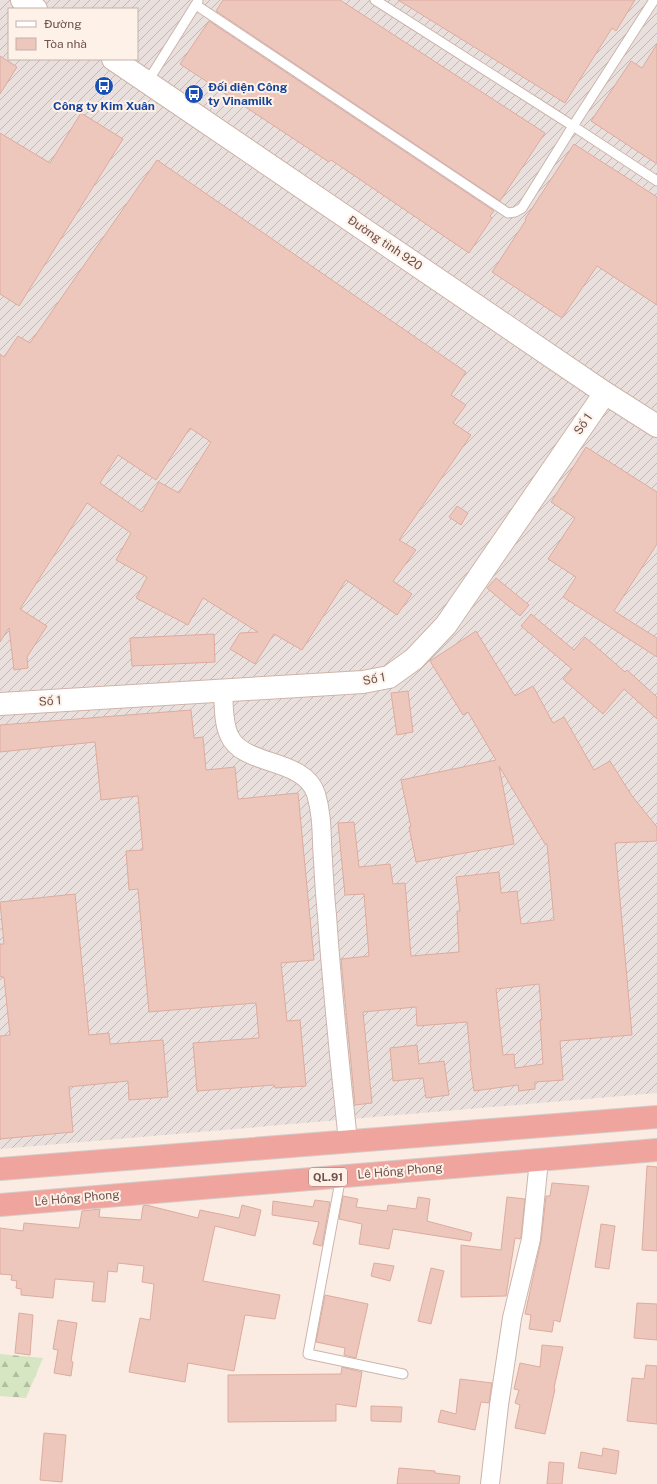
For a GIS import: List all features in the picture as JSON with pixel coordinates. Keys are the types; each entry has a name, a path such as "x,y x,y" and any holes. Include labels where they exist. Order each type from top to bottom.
{"highway":[{"path":"0,1169 657,1116"},
{"name":"Lê Hồng Phong","path":"0,1205 657,1150"}],"street":[{"path":"22,0 34,8"},
{"name":"Đường tỉnh 920","path":"115,60 148,81 605,393 657,426"},
{"name":"Số 1","path":"0,704 363,682 389,677 414,659 446,625 605,393"},
{"path":"223,690 225,720 229,736 238,747 260,759 288,768 305,778 315,793 322,823 323,859 333,1000 348,1141"},
{"path":"490,1484 499,1405 512,1318 531,1239 539,1160"}],"lane":[{"path":"375,0 657,181"},
{"path":"148,81 197,2 508,213 515,212 522,208 654,0"},
{"path":"341,1176 308,1354 403,1374"}],"shaded area":[{"path":"0,0 657,0 657,1093 0,1149"}],"green space":[{"path":"0,1354 43,1358 26,1398 0,1396"}],"building":[{"path":"223,0 340,0 545,133 500,201 216,11"},
{"path":"398,0 635,0 616,31 612,28 565,103"},
{"path":"209,21 494,211 490,216 492,218 469,253 331,160 329,162 180,64"},
{"path":"657,44 657,164 591,121 631,61 642,68"},
{"path":"0,56 17,67 0,94"},
{"path":"81,113 123,139 19,306 0,294 0,133 50,163"},
{"path":"574,144 657,197 657,305 597,266 562,318 492,272"},
{"path":"157,160 466,372 451,395 466,405 453,423 471,435 399,540 416,550 393,581 412,594 397,615 346,580 302,650 274,634 255,664 230,649 240,633 258,632 203,598 188,625 136,598 147,577 116,560 131,533 87,503 20,609 47,626 27,657 28,668 14,670 9,628 0,642 0,354 4,357 18,336 30,343","holes":["190,428 211,442 179,493 159,482 142,512 100,483 118,455 156,480"]},
{"path":"586,447 657,492 657,544 614,611 657,638 657,657 563,597 576,577 548,559 575,518 551,502"},
{"path":"457,506 468,513 461,525 449,517"},
{"path":"496,578 529,605 520,616 487,588"},
{"path":"531,614 574,650 585,637 625,672 627,670 657,697 657,719 624,689 603,714 563,679 572,669 521,626"},
{"path":"476,631 515,696 533,686 553,723 564,717 594,770 610,761 632,796 657,827 657,841 615,843 632,1035 560,1041 563,1080 535,1082 535,1089 519,1091 518,1085 474,1091 467,1022 417,1026 416,1007 363,1012 372,1103 355,1105 341,959 369,956 364,894 345,895 338,823 354,822 359,867 390,864 393,884 405,883 411,956 459,952 457,911 460,911 456,877 499,872 501,893 517,891 521,924 554,920 547,844 545,844 499,766 514,844 416,862 409,827 411,827 401,780 496,760 468,712 463,715 430,661","holes":["539,984 542,1020 540,1020 543,1064 515,1068 514,1054 503,1055 496,989"]},
{"path":"214,634 215,662 132,666 130,638"},
{"path":"408,691 413,732 397,735 391,693"},
{"path":"191,710 194,738 203,737 206,770 235,767 238,799 298,793 314,960 281,963 287,1021 300,1020 306,1086 275,1088 274,1085 197,1091 193,1043 259,1038 256,1003 149,1012 138,889 129,890 126,851 143,850 138,796 101,800 95,742 0,752 0,725"},
{"path":"75,894 89,1035 109,1033 110,1044 163,1040 168,1097 129,1100 128,1081 69,1087 73,1132 0,1139 0,1036 10,1035 4,977 0,977 0,944 4,944 0,902"},
{"path":"417,1045 419,1064 444,1061 449,1095 426,1098 423,1078 393,1081 390,1048"},
{"path":"647,1166 657,1167 657,1251 642,1250"},
{"path":"552,1183 589,1186 560,1322 554,1320 552,1332 529,1329 531,1315 525,1314 541,1241 546,1196 550,1196"},
{"path":"343,1196 358,1199 356,1207 387,1211 388,1205 416,1209 418,1197 430,1199 427,1221 472,1233 470,1241 393,1229 389,1249 359,1244 362,1224 339,1219"},
{"path":"507,1197 525,1199 521,1237 520,1239 515,1238 506,1296 461,1297 461,1245 501,1250"},
{"path":"315,1200 330,1202 322,1246 313,1244 319,1222 272,1215 273,1201 313,1207"},
{"path":"146,1205 198,1218 200,1210 239,1218 242,1205 261,1210 255,1236 215,1226 203,1281 280,1295 275,1319 245,1315 234,1371 188,1363 185,1382 129,1372 140,1318 150,1320 154,1284 142,1282 144,1266 118,1263 117,1272 108,1271 105,1302 92,1301 94,1282 55,1279 53,1298 21,1295 21,1289 16,1288 17,1281 11,1280 12,1275 0,1274 0,1228 23,1231 24,1223 79,1228 82,1211 100,1209 99,1217 141,1220 143,1206"},
{"path":"601,1224 615,1226 609,1269 595,1267"},
{"path":"374,1263 394,1266 390,1281 371,1276"},
{"path":"431,1268 444,1271 431,1324 418,1321"},
{"path":"325,1295 368,1304 356,1358 344,1355 345,1348 316,1342"},
{"path":"637,1303 657,1304 657,1340 634,1338"},
{"path":"19,1313 33,1315 30,1355 15,1353"},
{"path":"58,1320 77,1323 71,1361 73,1362 71,1376 54,1373 58,1350 53,1349"},
{"path":"542,1345 563,1347 545,1434 515,1428 520,1405 515,1403 519,1390 514,1389 520,1363 540,1367"},
{"path":"646,1365 657,1366 657,1424 627,1421 632,1378 644,1379"},
{"path":"342,1367 362,1372 356,1407 336,1404 336,1421 228,1422 228,1375 341,1374"},
{"path":"460,1379 492,1383 489,1403 481,1402 475,1430 438,1422 441,1410 456,1414"},
{"path":"371,1406 402,1407 401,1422 371,1421"},
{"path":"44,1433 66,1435 62,1482 40,1480"},
{"path":"603,1448 619,1451 616,1474 578,1468 581,1452 602,1456"},
{"path":"549,1462 564,1463 562,1484 547,1484"},
{"path":"399,1468 435,1471 435,1473 460,1476 459,1484 397,1484"}],"place":[{"name":"Công ty Kim Xuân","path":"104,86"},
{"name":"Đối diện Công ty Vinamilk","path":"194,94"}]}
